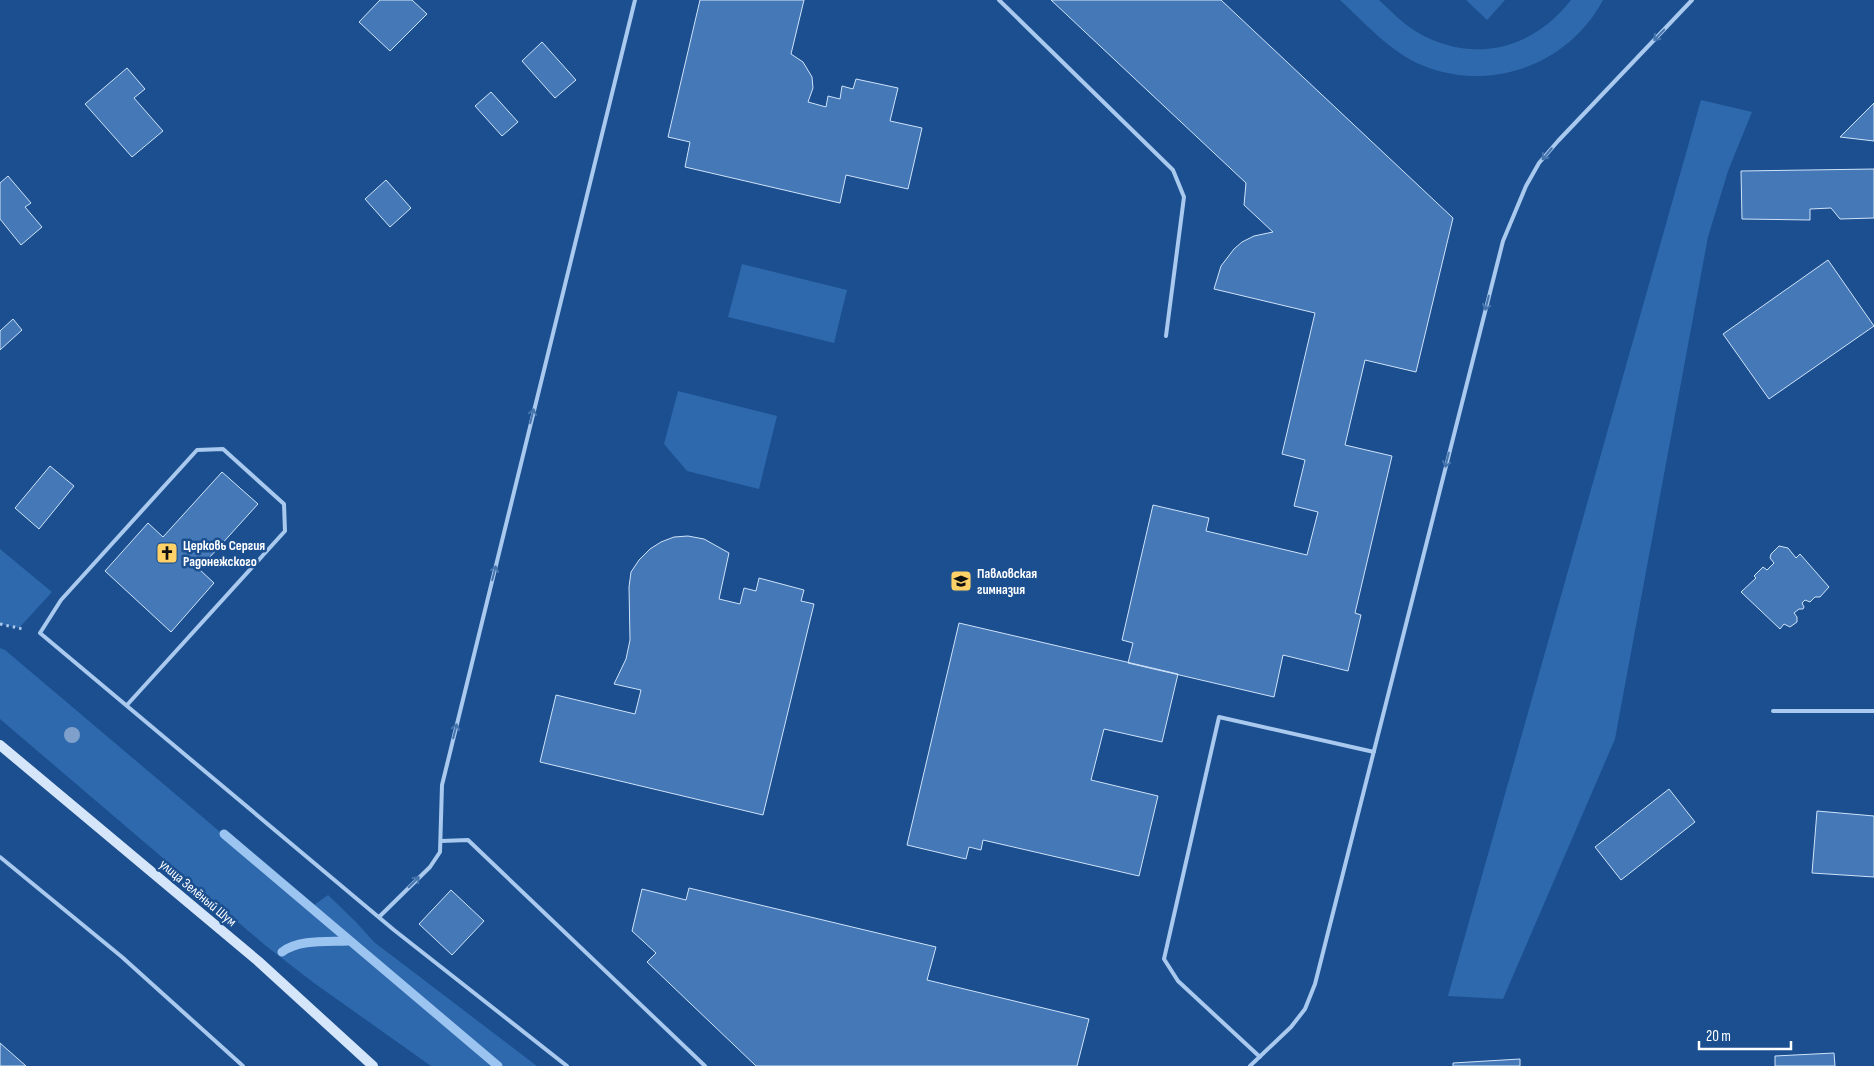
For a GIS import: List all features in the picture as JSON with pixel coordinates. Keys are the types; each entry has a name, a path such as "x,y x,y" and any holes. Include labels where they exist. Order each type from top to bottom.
{"main road":[{"name":"улица Зелёный Шум","path":"0,745 258,961 374,1066"}],"lane":[{"path":"379,917 430,867 440,852 442,785 635,0"},
{"path":"999,0 1173,170 1184,197 1166,336"},
{"path":"1250,1066 1291,1027 1305,1009 1315,984 1503,241 1522,195 1540,163 1558,141 1692,0"},
{"path":"127,705 285,531 284,504 223,449 197,450 61,600 40,633 401,936 567,1066"},
{"path":"1773,711 1874,711"},
{"path":"1260,1057 1178,981 1164,959 1219,717 1374,752"},
{"path":"441,841 468,840 704,1066"},
{"path":"0,857 122,957 243,1066"}],"path":[{"path":"0,624 40,633"}],"shaded area":[{"path":"1340,0 1379,0 1417,32 1438,42 1459,48 1480,49 1501,47 1539,30 1556,17 1571,0 1603,0 1588,22 1570,41 1549,56 1526,67 1502,74 1476,76 1450,74 1424,66 1401,54 1379,37"},
{"path":"1466,0 1505,0 1487,20"},
{"path":"1701,100 1752,112 1728,171 1708,237 1615,739 1503,999 1448,996"},
{"path":"742,264 847,290 834,343 728,317"},
{"path":"678,391 777,416 759,489 687,471 664,444"},
{"path":"0,549 52,592 19,628 0,624"},
{"path":"0,648 5,650 310,908 328,895 374,942 537,1066 431,1066 314,983 266,946 0,719"}],"building":[{"path":"380,0 412,0 427,14 390,51 359,22"},
{"path":"700,0 804,0 791,54 803,62 812,77 813,88 808,102 826,107 828,96 840,99 842,86 853,89 856,79 898,88 890,121 922,128 908,189 846,175 840,203 685,167 690,142 668,137"},
{"path":"1051,0 1221,0 1453,218 1416,372 1365,360 1345,445 1392,456 1355,613 1361,615 1348,671 1283,655 1274,697 1128,663 1133,643 1122,640 1153,505 1209,518 1206,531 1307,555 1318,512 1294,506 1305,460 1282,454 1315,313 1214,289 1221,266 1234,249 1242,242 1254,236 1273,232 1244,205 1246,183"},
{"path":"542,42 576,80 555,98 522,61"},
{"path":"127,68 145,89 134,98 163,131 132,157 85,104"},
{"path":"491,92 518,122 502,136 475,106"},
{"path":"1874,103 1874,141 1840,137"},
{"path":"1874,169 1874,218 1840,219 1831,208 1810,209 1810,220 1742,219 1741,171"},
{"path":"8,176 31,203 25,207 42,227 21,245 0,219 0,183"},
{"path":"386,180 411,208 390,227 365,199"},
{"path":"1828,260 1874,326 1769,399 1723,334"},
{"path":"13,319 22,330 0,350 0,331"},
{"path":"50,466 74,486 39,529 15,508"},
{"name":"Церковь Сергия Радонежского","path":"222,472 258,504 199,569 214,583 171,632 105,571 148,523 163,537"},
{"path":"688,536 704,539 729,553 719,599 740,604 744,588 756,591 759,578 804,590 801,601 814,604 763,815 540,762 556,695 635,714 641,690 614,684 626,659 630,640 629,587 631,572 650,549 661,542 674,537"},
{"path":"1779,546 1788,548 1796,558 1800,554 1829,587 1820,597 1815,597 1810,602 1805,600 1802,603 1803,609 1799,609 1794,613 1797,617 1797,622 1790,627 1784,624 1780,629 1741,592 1756,578 1754,576 1763,567 1767,570 1774,563 1770,558 1771,554"},
{"path":"959,623 1178,674 1162,742 1104,729 1091,780 1158,796 1139,876 983,840 981,850 969,847 966,859 907,845"},
{"path":"1669,789 1695,822 1621,880 1595,847"},
{"path":"1817,811 1874,816 1874,877 1812,873"},
{"path":"689,888 936,947 927,980 1089,1019 1077,1066 756,1066 647,962 656,953 632,931 642,889 686,900"},
{"path":"451,890 484,921 452,955 419,924"},
{"path":"0,1043 26,1066 0,1066"},
{"path":"1834,1053 1835,1066 1775,1066 1775,1056"},
{"path":"1520,1059 1520,1066 1453,1066 1453,1063"}],"waterway":[{"path":"224,834 498,1066"},
{"path":"282,952 305,943 348,941"}],"place":[{"name":"Церковь Сергия Радонежского","path":"167,553"},
{"name":"Павловская гимназия","path":"961,581"}]}
